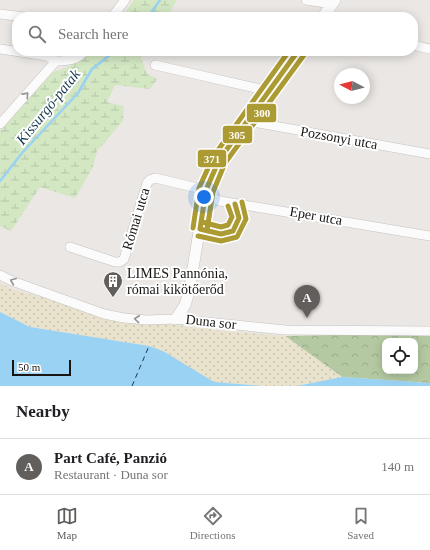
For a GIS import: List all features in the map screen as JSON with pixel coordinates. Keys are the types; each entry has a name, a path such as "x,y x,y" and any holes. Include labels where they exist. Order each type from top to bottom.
{"street":[{"path":"115,12 121,0"},
{"path":"306,0 334,2"},
{"path":"327,12 334,2"},
{"path":"0,14 12,16"},
{"path":"418,46 430,49"},
{"path":"0,49 12,51"},
{"path":"47,56 56,61 71,60 80,56"},
{"path":"176,319 185,305 189,292 206,190 219,160 294,56"},
{"path":"0,124 56,61"},
{"path":"155,65 269,91"},
{"name":"Pozsonyi utca","path":"247,121 430,154"},
{"name":"Római utca","path":"70,247 114,262 120,262 124,259 147,183 150,180 155,178 206,190"},
{"name":"Eper utca","path":"206,190 210,197 220,201 430,236"},
{"name":"Duna sor","path":"0,275 12,281 104,314 146,320 176,319 285,330 430,331"}],"green space":[{"path":"134,0 177,0 170,12 126,12"},
{"path":"84,56 142,56 141,58 147,74 157,79 150,89 115,85 107,102 124,106 123,121 97,151 93,167 75,198 40,187 11,231 0,226 0,131 53,72 64,69"},
{"path":"430,333 430,383 342,377 285,336"}],"sand":[{"path":"0,283 12,289 111,317 225,331 285,336 342,377 297,386 263,386 214,382 163,351 149,346 30,327 0,312"}],"water":[{"path":"0,312 30,327 149,346 163,351 214,382 263,386 0,386"},
{"path":"342,377 430,383 430,386 297,386"}],"waterway":[{"name":"Kissurgó-patak","path":"152,12 160,0"},
{"name":"Kissurgó-patak","path":"0,181 22,153 78,93 92,69 109,56"}],"ferry route":[{"path":"132,386 149,346"}],"transit line":[{"name":"371","path":"193,228 199,188 213,157 285,56"},
{"name":"305","path":"200,229 206,190 219,160 294,56"},
{"name":"300","path":"207,230 213,192 225,163 303,56"},
{"name":"300","path":"198,236 221,241 237,237 246,219 242,202"},
{"name":"305","path":"200,229 221,234 233,231 239,218 235,204"},
{"name":"371","path":"202,222 221,227 228,225 232,217 228,206"}],"place":[{"name":"LIMES Pannónia, római kikötőerőd","path":"113,298"},
{"name":"Part Café, Panzió","path":"307,318"}]}
